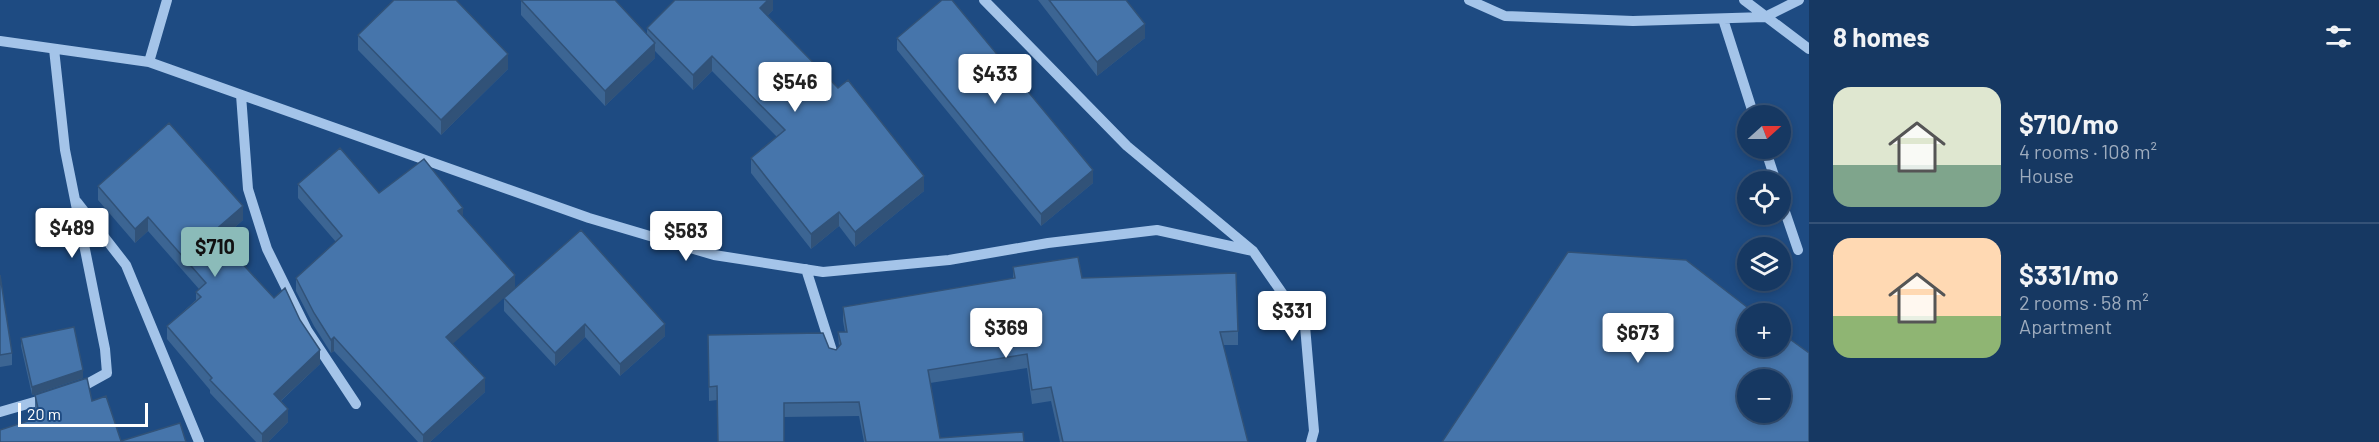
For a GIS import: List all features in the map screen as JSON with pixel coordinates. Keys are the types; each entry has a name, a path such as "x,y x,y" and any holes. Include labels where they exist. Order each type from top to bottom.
{"street":[{"path":"149,62 166,0"},
{"path":"984,0 1127,146 1253,251 1305,326 1314,431 1311,442"},
{"path":"1468,0 1505,16 1633,21 1765,18 1799,0"},
{"path":"1744,0 1809,49"},
{"path":"1724,19 1751,105"},
{"path":"0,42 149,62 589,218 714,255 824,272 908,265 1048,243 1157,230 1253,251"},
{"path":"0,412 81,388 107,373 105,349 65,150 54,49"},
{"path":"241,95 248,189 267,249 308,330 356,404"},
{"path":"75,199 126,265 199,442"},
{"path":"1790,225 1798,250"},
{"path":"806,269 834,357"}],"building":[{"path":"394,0 456,0 508,54 441,120 358,35"},
{"path":"521,0 615,0 655,43 605,91"},
{"path":"675,0 768,0 760,8 838,88 848,80 924,176 855,232 839,212 811,234 751,158 785,130 712,56 693,75 647,28"},
{"path":"942,0 952,0 1093,170 1041,214 897,38"},
{"path":"1049,0 1126,0 1145,24 1097,62"},
{"path":"169,123 243,206 213,232 274,298 285,288 300,320 320,350 274,394 288,409 262,434 210,380 212,378 167,326 201,297 196,292 206,283 148,217 135,229 98,186"},
{"path":"340,148 379,193 424,159 463,208 458,211 515,275 446,337 485,378 423,435 334,337 331,340 296,278 342,236 298,184"},
{"path":"581,230 665,324 620,364 585,324 555,353 504,298"},
{"path":"1568,252 1686,260 1742,303 1737,303 1737,357 1791,357 1791,340 1809,353 1809,442 1442,442"},
{"path":"1078,257 1082,278 1236,273 1238,331 1220,332 1248,442 1063,442 1051,387 1032,390 1027,354 928,370 940,438 1023,432 1024,442 866,442 859,402 784,403 784,442 718,442 717,386 709,387 708,335 823,333 829,348 836,350 841,344 838,332 847,332 843,307 1015,278 1013,267"},
{"path":"0,275 12,353 0,355"},
{"path":"74,327 83,370 32,387 21,338"},
{"path":"87,378 92,401 106,396 121,441 180,423 186,442 0,442 0,430 40,417 35,395"}]}
